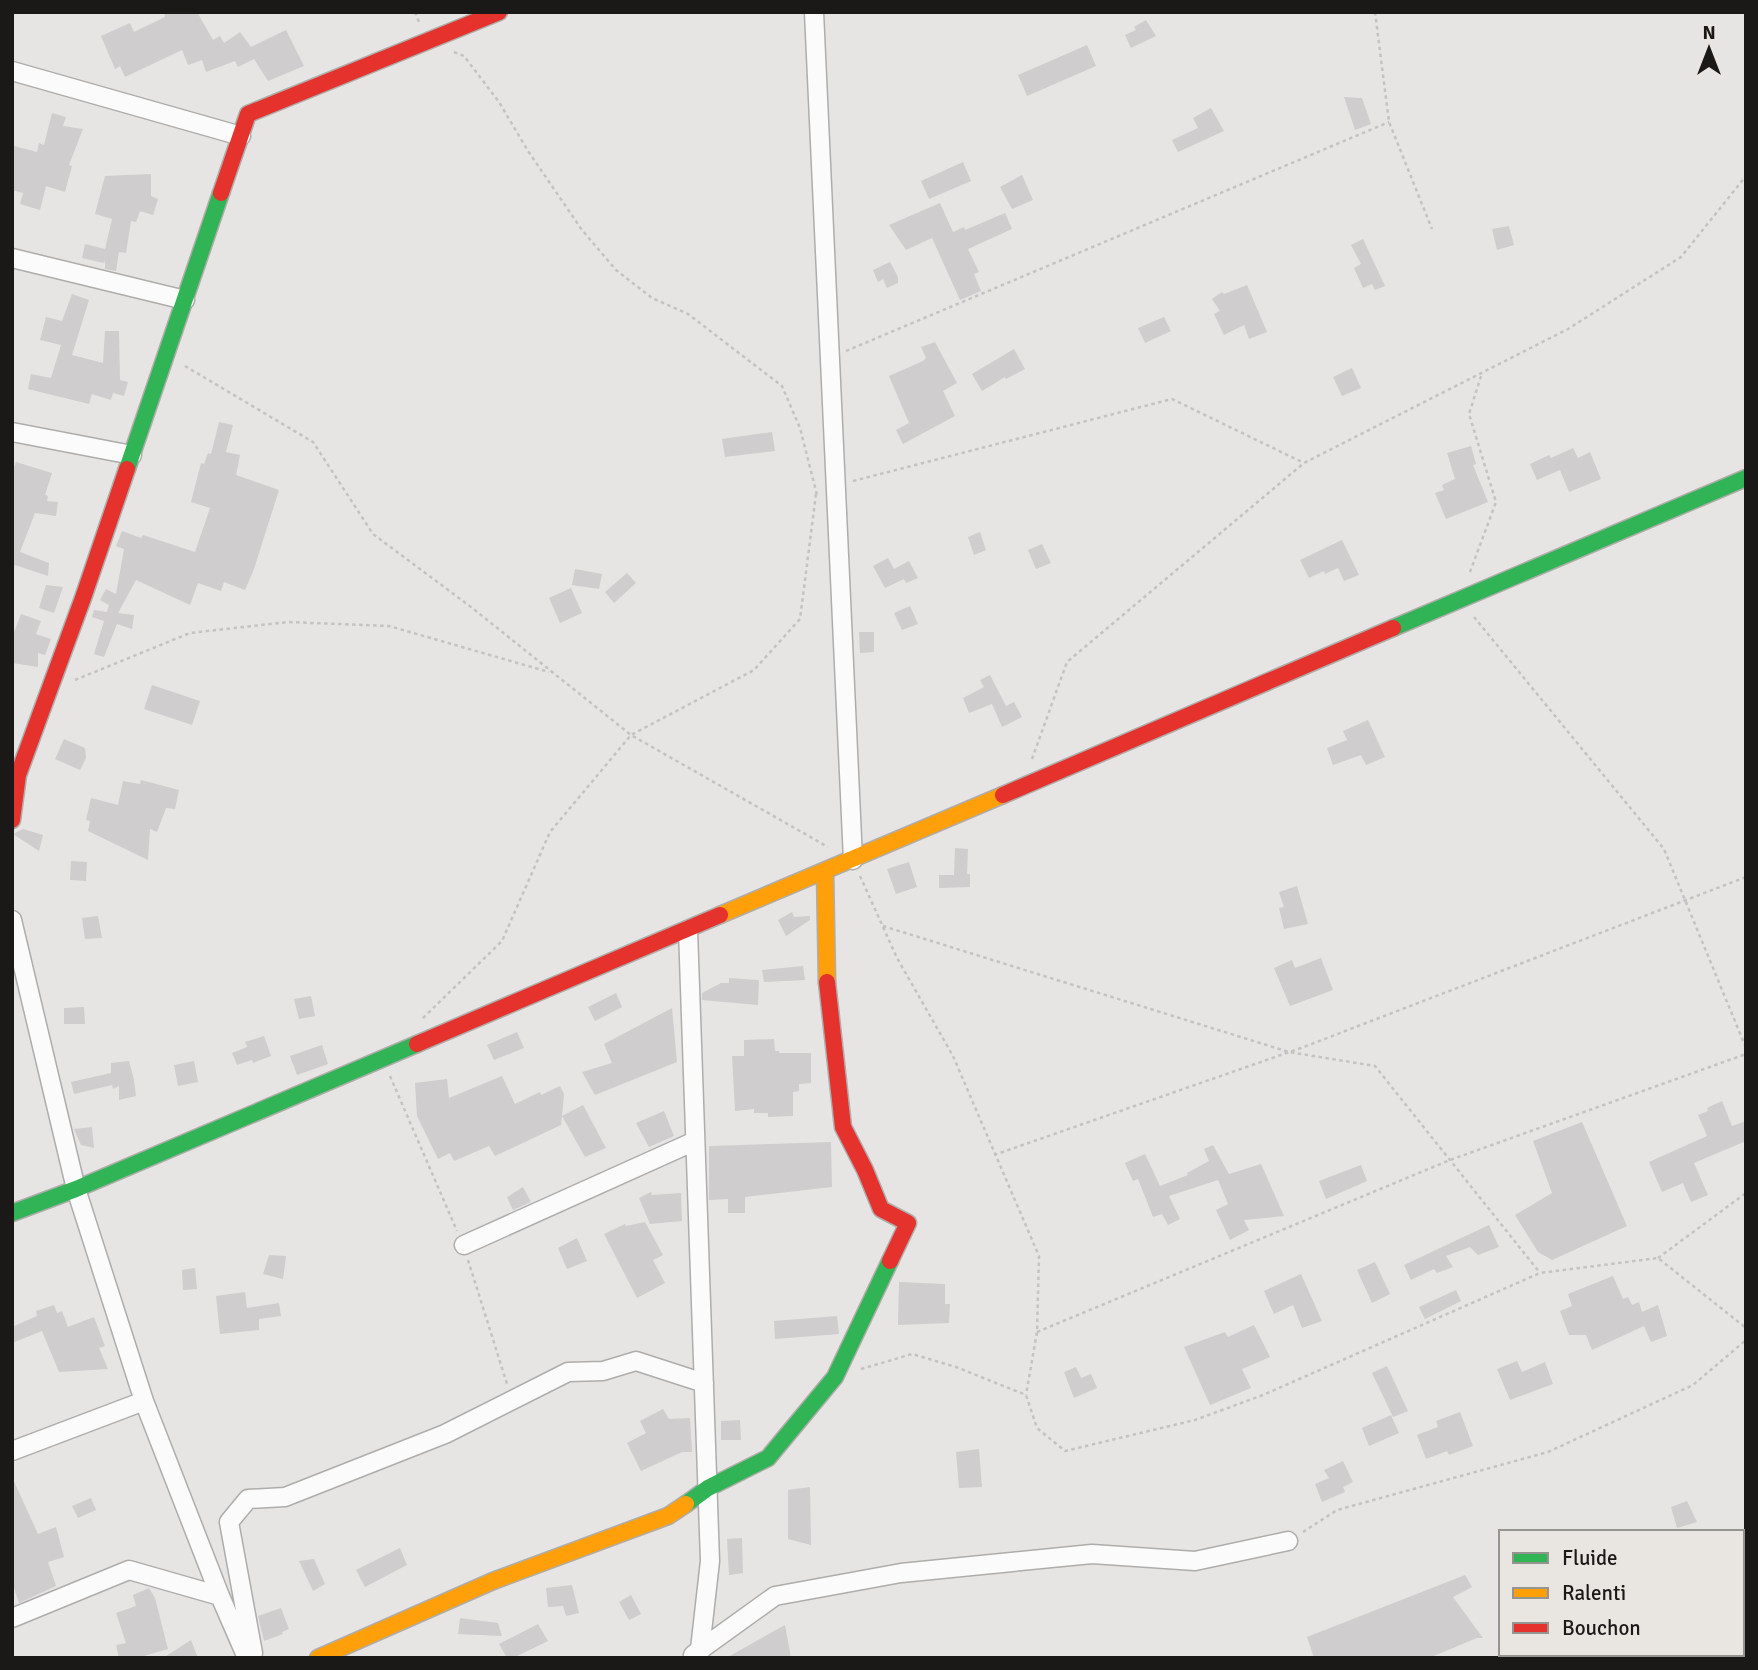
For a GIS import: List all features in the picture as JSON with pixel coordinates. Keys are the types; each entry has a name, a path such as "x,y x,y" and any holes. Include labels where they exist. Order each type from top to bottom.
{"street":[{"path":"12,820 15,775 83,598 248,114 499,12"},
{"path":"814,12 853,860"},
{"path":"12,71 241,136"},
{"path":"12,258 185,300"},
{"path":"12,432 132,455"},
{"path":"12,1213 76,1189 825,872 1746,478"},
{"path":"318,1658 493,1581 668,1516 708,1488 768,1458 835,1377 908,1223 881,1209 844,1127 825,965 825,872"},
{"path":"12,920 76,1189 144,1401 247,1658"},
{"path":"688,930 710,1560 696,1656"},
{"path":"464,1245 695,1141"},
{"path":"254,1658 229,1522 248,1499 285,1497 445,1434 568,1372 603,1371 636,1361 704,1383"},
{"path":"12,1451 144,1401"},
{"path":"696,1656 775,1596 901,1573 1092,1554 1195,1561 1288,1541"},
{"path":"12,1618 129,1570 220,1596"}],"path":[{"path":"1374,12 1389,122 1432,229"},
{"path":"419,1022 502,941 550,832 631,735 754,670 800,619 816,494 800,428 782,386 688,314 652,298 616,270 582,230 528,151 499,102 464,56 428,41"},
{"path":"830,357 1389,122"},
{"path":"1021,788 1067,663 1304,463 1568,329 1681,257 1746,176"},
{"path":"166,354 313,442 373,534 631,735 853,860 897,958 953,1056 1038,1256 1037,1332 1026,1395 1037,1427 1065,1451 1195,1420 1263,1395 1540,1273 1658,1258 1746,1193"},
{"path":"1482,373 1469,414 1496,502 1460,600 1664,849 1746,1048"},
{"path":"835,485 1172,399 1304,463"},
{"path":"816,494 837,520"},
{"path":"75,680 190,634 288,622 389,626 553,673"},
{"path":"994,1155 1289,1052 1746,877"},
{"path":"883,926 1289,1052 1375,1066 1540,1273"},
{"path":"1037,1332 1450,1160 1746,1054"},
{"path":"382,1059 464,1245 512,1401"},
{"path":"1658,1258 1746,1328"},
{"path":"1288,1541 1337,1510 1548,1452 1693,1385 1746,1340"},
{"path":"835,1377 912,1354 956,1367 1026,1395"}],"building":[{"path":"164,12 197,12 213,40 220,36 224,43 240,32 251,47 286,30 304,66 268,81 254,59 238,67 235,61 206,72 202,60 188,65 182,50 125,77 120,66 115,69 101,36 130,23 134,32 165,17"},
{"path":"1146,20 1156,36 1131,48 1125,35 1136,30 1134,27"},
{"path":"1087,45 1096,66 1027,96 1018,75"},
{"path":"1344,97 1362,98 1371,124 1355,130"},
{"path":"1211,108 1224,131 1178,152 1172,140 1198,128 1193,118"},
{"path":"52,113 66,117 63,126 83,129 69,165 72,166 65,192 46,186 40,210 20,204 23,193 12,190 12,153 14,146 37,152 39,143 44,145"},
{"path":"963,162 971,181 929,199 921,181"},
{"path":"151,174 151,196 158,199 153,215 140,211 136,222 131,221 126,253 119,252 116,271 105,269 105,260 104,263 82,258 85,244 105,249 112,219 95,214 105,176"},
{"path":"1022,175 1033,200 1012,209 1000,187"},
{"path":"940,203 953,232 964,227 965,230 1005,213 1012,229 968,249 979,272 974,274 981,291 960,300 932,238 906,250 889,225"},
{"path":"1509,226 1514,245 1497,250 1492,229"},
{"path":"1363,239 1385,286 1375,290 1372,284 1363,288 1354,268 1361,264 1351,245"},
{"path":"890,262 898,277 898,283 887,288 883,279 878,282 873,270"},
{"path":"1247,285 1267,332 1249,339 1244,325 1224,335 1214,314 1220,311 1212,299 1222,292 1224,294"},
{"path":"72,294 89,300 72,355 103,363 105,331 119,331 120,380 128,382 124,396 113,393 111,400 92,394 89,404 28,389 31,374 51,378 61,345 40,340 46,317 62,321"},
{"path":"1164,317 1171,331 1145,343 1138,328"},
{"path":"935,342 957,383 943,391 955,416 903,444 896,430 909,423 889,376 923,361 926,358 921,347"},
{"path":"1014,349 1025,369 982,391 972,374"},
{"path":"1352,368 1361,388 1342,396 1333,377"},
{"path":"219,422 233,425 226,452 240,455 236,475 279,490 245,590 224,582 221,591 198,583 190,605 136,580 118,613 134,615 132,629 117,624 104,657 94,654 104,621 92,617 94,610 107,612 109,605 100,600 106,589 116,594 124,549 116,546 122,531 195,552 210,508 191,502 201,463 204,464 208,453 211,454"},
{"path":"772,432 775,451 725,457 722,439"},
{"path":"1471,446 1476,464 1473,465 1488,502 1446,519 1435,493 1444,490 1442,485 1455,479 1447,453"},
{"path":"1573,448 1578,458 1590,452 1601,479 1569,492 1560,470 1537,480 1530,464"},
{"path":"16,462 52,473 45,495 48,496 47,501 58,502 56,516 35,513 20,552 49,563 48,576 15,565 12,571 12,473"},
{"path":"980,532 986,550 974,555 968,537"},
{"path":"1342,540 1359,575 1344,581 1338,568 1309,578 1300,560"},
{"path":"1042,544 1051,563 1036,569 1028,550"},
{"path":"888,558 894,569 909,561 918,578 906,583 904,579 885,588 873,566"},
{"path":"575,569 602,574 599,589 572,585"},
{"path":"627,573 636,583 614,603 605,592"},
{"path":"46,585 63,587 54,613 39,608"},
{"path":"571,588 582,613 560,623 549,598"},
{"path":"910,606 918,624 902,630 894,613"},
{"path":"21,614 41,621 36,634 51,639 45,655 38,653 38,667 12,663 12,638"},
{"path":"859,632 874,632 874,652 860,653"},
{"path":"990,675 1006,706 1014,702 1022,717 1002,727 992,704 969,713 963,698 984,687 980,680"},
{"path":"152,685 200,701 192,725 144,709"},
{"path":"1368,720 1385,757 1366,765 1361,755 1333,765 1327,748 1347,740 1343,731"},
{"path":"64,739 85,748 86,758 80,770 55,759"},
{"path":"141,780 179,790 175,809 166,808 157,832 150,829 148,860 88,831 90,821 86,820 91,798 118,805 123,781 140,784"},
{"path":"23,829 43,835 39,851 13,834"},
{"path":"955,848 968,849 967,874 970,874 970,887 939,888 939,875 954,875"},
{"path":"71,861 87,862 86,881 70,880"},
{"path":"909,862 917,887 896,894 887,869"},
{"path":"1297,886 1308,924 1284,929 1279,908 1284,907 1279,892"},
{"path":"792,912 794,917 810,916 810,920 786,936 778,920"},
{"path":"98,916 102,938 85,939 82,918"},
{"path":"1321,958 1333,990 1290,1006 1274,968 1292,960 1295,968"},
{"path":"803,966 805,980 764,982 762,970"},
{"path":"729,978 759,980 758,1005 702,1000 702,993 721,983 729,983"},
{"path":"616,993 622,1007 595,1021 588,1007"},
{"path":"311,996 315,1016 299,1019 294,999"},
{"path":"84,1007 85,1024 64,1024 64,1008"},
{"path":"672,1008 677,1062 595,1095 582,1072 612,1063 604,1044"},
{"path":"517,1032 524,1048 494,1060 487,1045"},
{"path":"264,1036 271,1056 253,1063 252,1060 237,1065 232,1053 247,1047 245,1042"},
{"path":"774,1039 775,1051 779,1053 811,1053 811,1083 799,1084 799,1091 793,1092 793,1116 768,1117 768,1113 754,1113 754,1109 735,1111 732,1056 744,1056 744,1040"},
{"path":"322,1045 328,1064 297,1075 290,1056"},
{"path":"129,1061 136,1096 119,1100 119,1086 113,1089 112,1085 74,1094 71,1082 111,1073 111,1063"},
{"path":"194,1061 198,1082 178,1086 174,1065"},
{"path":"502,1076 515,1104 560,1086 564,1094 561,1125 495,1156 489,1146 454,1161 450,1153 438,1159 417,1116 415,1083 447,1079 449,1098"},
{"path":"1722,1101 1732,1126 1746,1121 1746,1141 1694,1163 1708,1195 1691,1202 1683,1183 1662,1192 1649,1162 1707,1136 1698,1115"},
{"path":"583,1105 606,1148 585,1157 562,1116"},
{"path":"664,1111 674,1136 649,1147 636,1123"},
{"path":"1582,1122 1627,1226 1552,1260 1538,1252 1515,1215 1552,1193 1533,1141"},
{"path":"92,1127 94,1148 81,1145 74,1129"},
{"path":"831,1142 832,1187 745,1197 745,1213 728,1213 728,1199 709,1200 709,1146"},
{"path":"1213,1145 1229,1174 1261,1164 1284,1216 1244,1220 1249,1230 1230,1240 1216,1210 1228,1204 1218,1180 1169,1196 1180,1219 1168,1225 1162,1214 1153,1217 1138,1179 1133,1181 1125,1163 1145,1154 1160,1186 1188,1175 1187,1173 1209,1161 1204,1149"},
{"path":"1361,1165 1367,1181 1326,1199 1319,1181"},
{"path":"523,1187 531,1202 513,1210 507,1197"},
{"path":"651,1192 652,1195 681,1193 682,1221 650,1224 639,1198"},
{"path":"645,1222 663,1255 653,1260 665,1283 637,1298 604,1234 625,1224"},
{"path":"1489,1225 1499,1247 1478,1255 1470,1247 1446,1256 1453,1267 1437,1273 1434,1269 1411,1280 1404,1265"},
{"path":"577,1238 587,1261 567,1269 558,1248"},
{"path":"269,1255 286,1256 283,1279 263,1274"},
{"path":"1375,1262 1390,1294 1372,1303 1357,1270"},
{"path":"195,1268 197,1289 183,1290 182,1270"},
{"path":"1301,1274 1322,1321 1302,1328 1293,1305 1274,1314 1264,1291"},
{"path":"1613,1276 1623,1299 1628,1297 1632,1305 1639,1302 1642,1312 1658,1305 1667,1336 1651,1342 1644,1326 1592,1350 1586,1335 1569,1335 1560,1311 1572,1306 1568,1294"},
{"path":"899,1282 945,1284 945,1304 950,1304 949,1323 898,1325"},
{"path":"1456,1290 1461,1301 1425,1319 1419,1307"},
{"path":"245,1292 247,1308 279,1303 281,1316 259,1319 259,1330 220,1334 216,1296"},
{"path":"54,1305 57,1313 62,1311 68,1327 94,1317 105,1346 99,1348 108,1369 59,1372 42,1331 12,1343 12,1327 37,1316 36,1311"},
{"path":"837,1316 839,1334 775,1339 774,1321"},
{"path":"1254,1325 1270,1357 1242,1369 1251,1388 1210,1405 1184,1347 1225,1332 1228,1337"},
{"path":"1517,1361 1522,1372 1545,1362 1553,1384 1510,1400 1497,1369"},
{"path":"1387,1366 1408,1411 1393,1417 1372,1373"},
{"path":"1076,1367 1081,1378 1091,1374 1097,1388 1074,1398 1064,1372"},
{"path":"663,1409 669,1419 690,1418 692,1452 682,1452 641,1471 627,1443 646,1433 640,1421"},
{"path":"1460,1412 1473,1446 1449,1455 1447,1451 1426,1459 1417,1435 1438,1427 1436,1421"},
{"path":"1391,1415 1399,1433 1369,1446 1362,1428"},
{"path":"740,1420 741,1440 721,1440 721,1421"},
{"path":"979,1449 982,1487 959,1488 956,1452"},
{"path":"1343,1461 1353,1482 1343,1487 1345,1492 1322,1502 1315,1484 1329,1478 1324,1470"},
{"path":"12,1477 38,1534 56,1527 64,1557 48,1562 56,1586 19,1603 12,1582"},
{"path":"810,1487 811,1545 788,1539 788,1490"},
{"path":"91,1498 96,1510 78,1518 72,1506"},
{"path":"1687,1501 1697,1522 1677,1528 1671,1507"},
{"path":"742,1538 743,1573 729,1575 727,1539"},
{"path":"400,1548 407,1565 365,1587 356,1570"},
{"path":"314,1559 325,1584 313,1591 299,1561"},
{"path":"1465,1575 1472,1587 1453,1597 1483,1638 1429,1658 1314,1658 1307,1637"},
{"path":"572,1585 579,1613 566,1616 563,1606 548,1607 546,1588"},
{"path":"149,1588 155,1598 168,1649 137,1658 119,1658 116,1645 126,1643 116,1613 136,1606 133,1595"},
{"path":"631,1595 641,1614 629,1620 619,1602"},
{"path":"281,1608 289,1629 264,1641 258,1616"},
{"path":"460,1618 498,1623 502,1636 458,1634"},
{"path":"538,1624 548,1641 513,1658 507,1658 499,1644"},
{"path":"785,1625 791,1658 726,1658"},
{"path":"191,1640 198,1658 163,1658"}],"traffic: fast":[{"path":"127,469 221,193"},
{"path":"1393,628 1746,478"},
{"path":"12,1213 76,1189 417,1044"},
{"path":"686,1504 708,1488 768,1458 835,1377 890,1261"}],"traffic: slow":[{"path":"720,915 1003,795"},
{"path":"825,872 827,982"},
{"path":"318,1658 493,1581 668,1516 686,1504"}],"traffic: jam":[{"path":"221,193 248,114 499,12"},
{"path":"12,820 18,775 127,469"},
{"path":"1003,795 1393,628"},
{"path":"417,1044 720,915"},
{"path":"827,982 843,1127 881,1209 908,1223 890,1261"}]}
